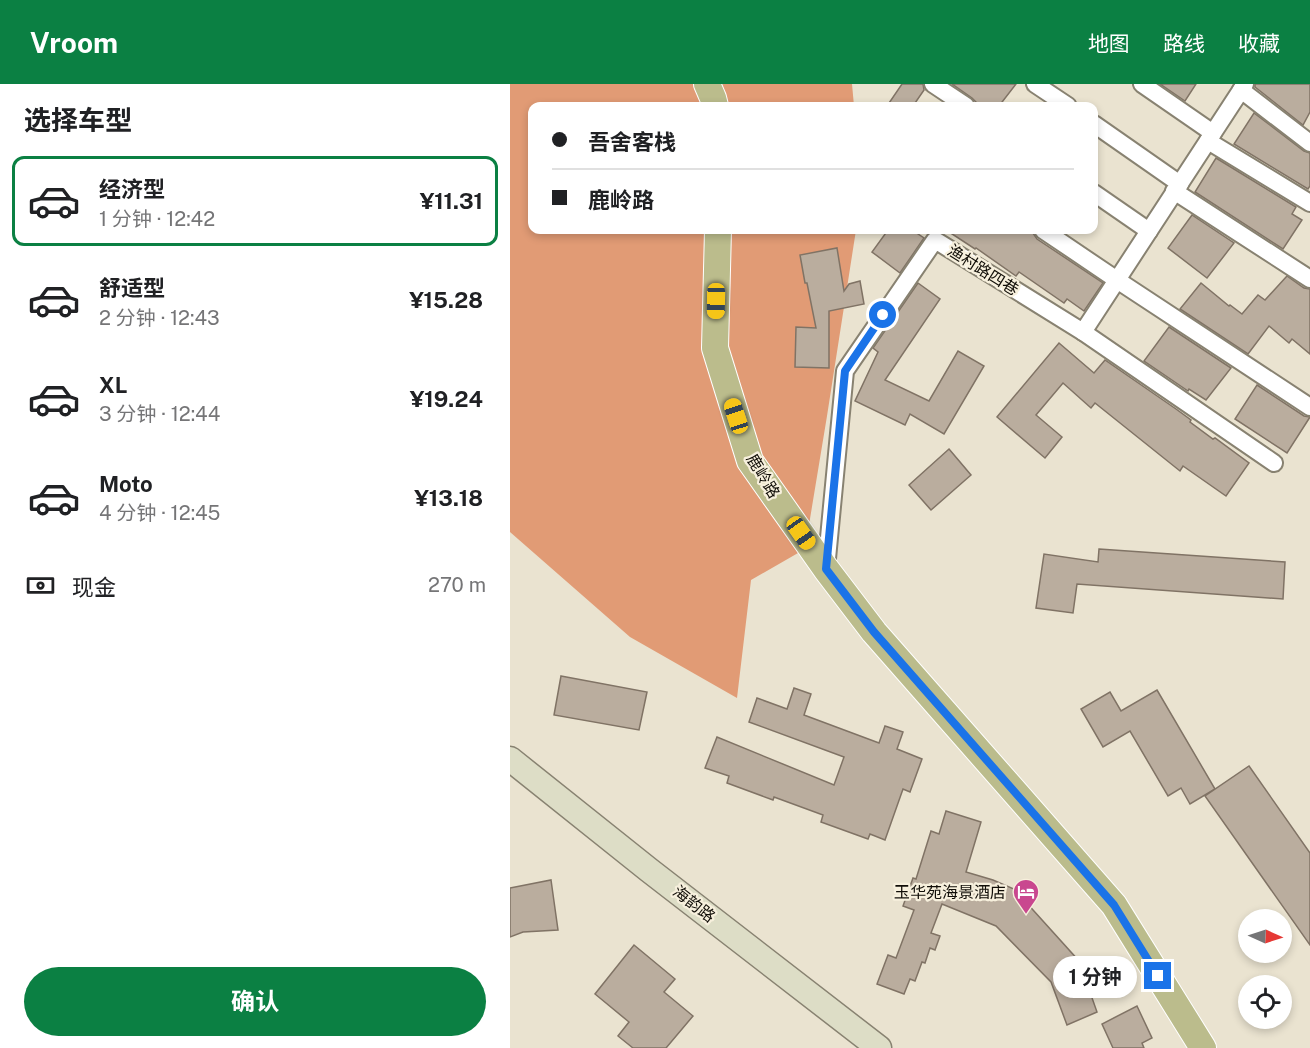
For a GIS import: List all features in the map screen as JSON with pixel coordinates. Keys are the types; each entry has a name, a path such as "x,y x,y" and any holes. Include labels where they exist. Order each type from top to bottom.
{"main road":[{"path":"707,84 714,102"},
{"name":"鹿岭路","path":"718,234 715,348 750,461 826,569 874,632 1114,905 1203,1048"}],"street":[{"path":"933,84 960,102"},
{"path":"1035,84 1062,102"},
{"path":"1142,84 1210,137 1310,203"},
{"path":"1274,463 1083,332 1243,87 1310,143"},
{"path":"1098,127 1177,188 1310,279"},
{"path":"1098,196 1149,231"},
{"path":"1049,234 1310,407"},
{"name":"渔村路四巷","path":"826,569 845,371 935,240 1083,332"},
{"name":"海韵路","path":"510,759 879,1048"}],"shaded area":[{"path":"510,84 852,84 854,102 528,102 528,234 855,234 805,549 751,580 737,698 630,637 510,532"}],"building":[{"path":"902,84 923,84 924,90 916,102 890,102"},
{"path":"952,84 1016,84 1002,102 976,102"},
{"path":"1160,84 1196,84 1185,101"},
{"path":"1255,84 1310,84 1310,112 1303,125 1255,87"},
{"path":"1254,113 1304,151 1310,153 1310,186 1308,189 1234,144"},
{"path":"1216,158 1296,207 1292,214 1302,220 1283,249 1195,192"},
{"path":"1192,215 1234,243 1207,278 1168,248"},
{"path":"885,234 918,234 924,238 900,273 872,252"},
{"path":"952,234 1034,234 1037,239 1103,283 1084,311 1067,299 1064,303 1019,272 1016,276"},
{"path":"837,248 844,291 849,284 860,281 864,304 829,311 829,368 795,367 796,327 816,328 800,255"},
{"path":"1287,276 1304,288 1310,289 1310,354 1292,339 1289,343 1269,326 1248,354 1180,309 1201,283 1242,314 1258,295 1265,300"},
{"path":"918,283 940,299 885,380 929,401 958,351 984,366 944,434 910,414 905,425 855,401 878,352 873,348"},
{"path":"1169,327 1231,368 1206,400 1189,389 1188,391 1144,361"},
{"path":"1059,343 1094,373 1105,360 1249,463 1226,496 1183,466 1180,471 1095,403 1091,408 1063,383 1036,415 1062,437 1045,458 997,417"},
{"path":"1257,385 1304,416 1310,417 1287,453 1235,419"},
{"path":"949,449 971,475 931,510 909,485"},
{"path":"1099,549 1285,562 1283,599 1077,584 1073,613 1036,608 1044,554 1098,562"},
{"path":"561,676 647,692 639,730 554,715"},
{"path":"794,688 811,694 804,715 879,743 885,726 903,732 897,749 922,759 910,792 903,789 885,840 870,834 868,839 821,822 823,815 727,783 729,776 705,768 717,737 834,785 844,757 749,722 757,698 787,709"},
{"path":"1157,690 1215,789 1190,804 1181,788 1168,796 1130,731 1103,747 1081,709 1110,692 1121,711"},
{"path":"1249,766 1310,853 1310,945 1292,919 1292,909 1285,909 1205,796"},
{"path":"946,811 981,822 966,872 1014,889 1079,961 1097,1012 1067,1025 1051,982 996,926 942,904 931,933 940,936 935,950 930,948 925,963 922,962 915,981 910,979 904,994 877,984 888,955 896,958 914,910 903,906 913,878 916,879 931,831 939,834"},
{"path":"551,880 558,930 523,932 510,937 510,888"},
{"path":"634,945 675,979 664,992 693,1016 666,1048 633,1048 618,1036 629,1022 595,994"},
{"path":"1137,1006 1152,1038 1142,1043 1144,1048 1113,1048 1102,1024"}],"place":[{"name":"玉华苑海景酒店","path":"1026,915"}],"route":[{"path":"883,315 845,371 826,569 874,632 1114,905 1158,976"}]}
